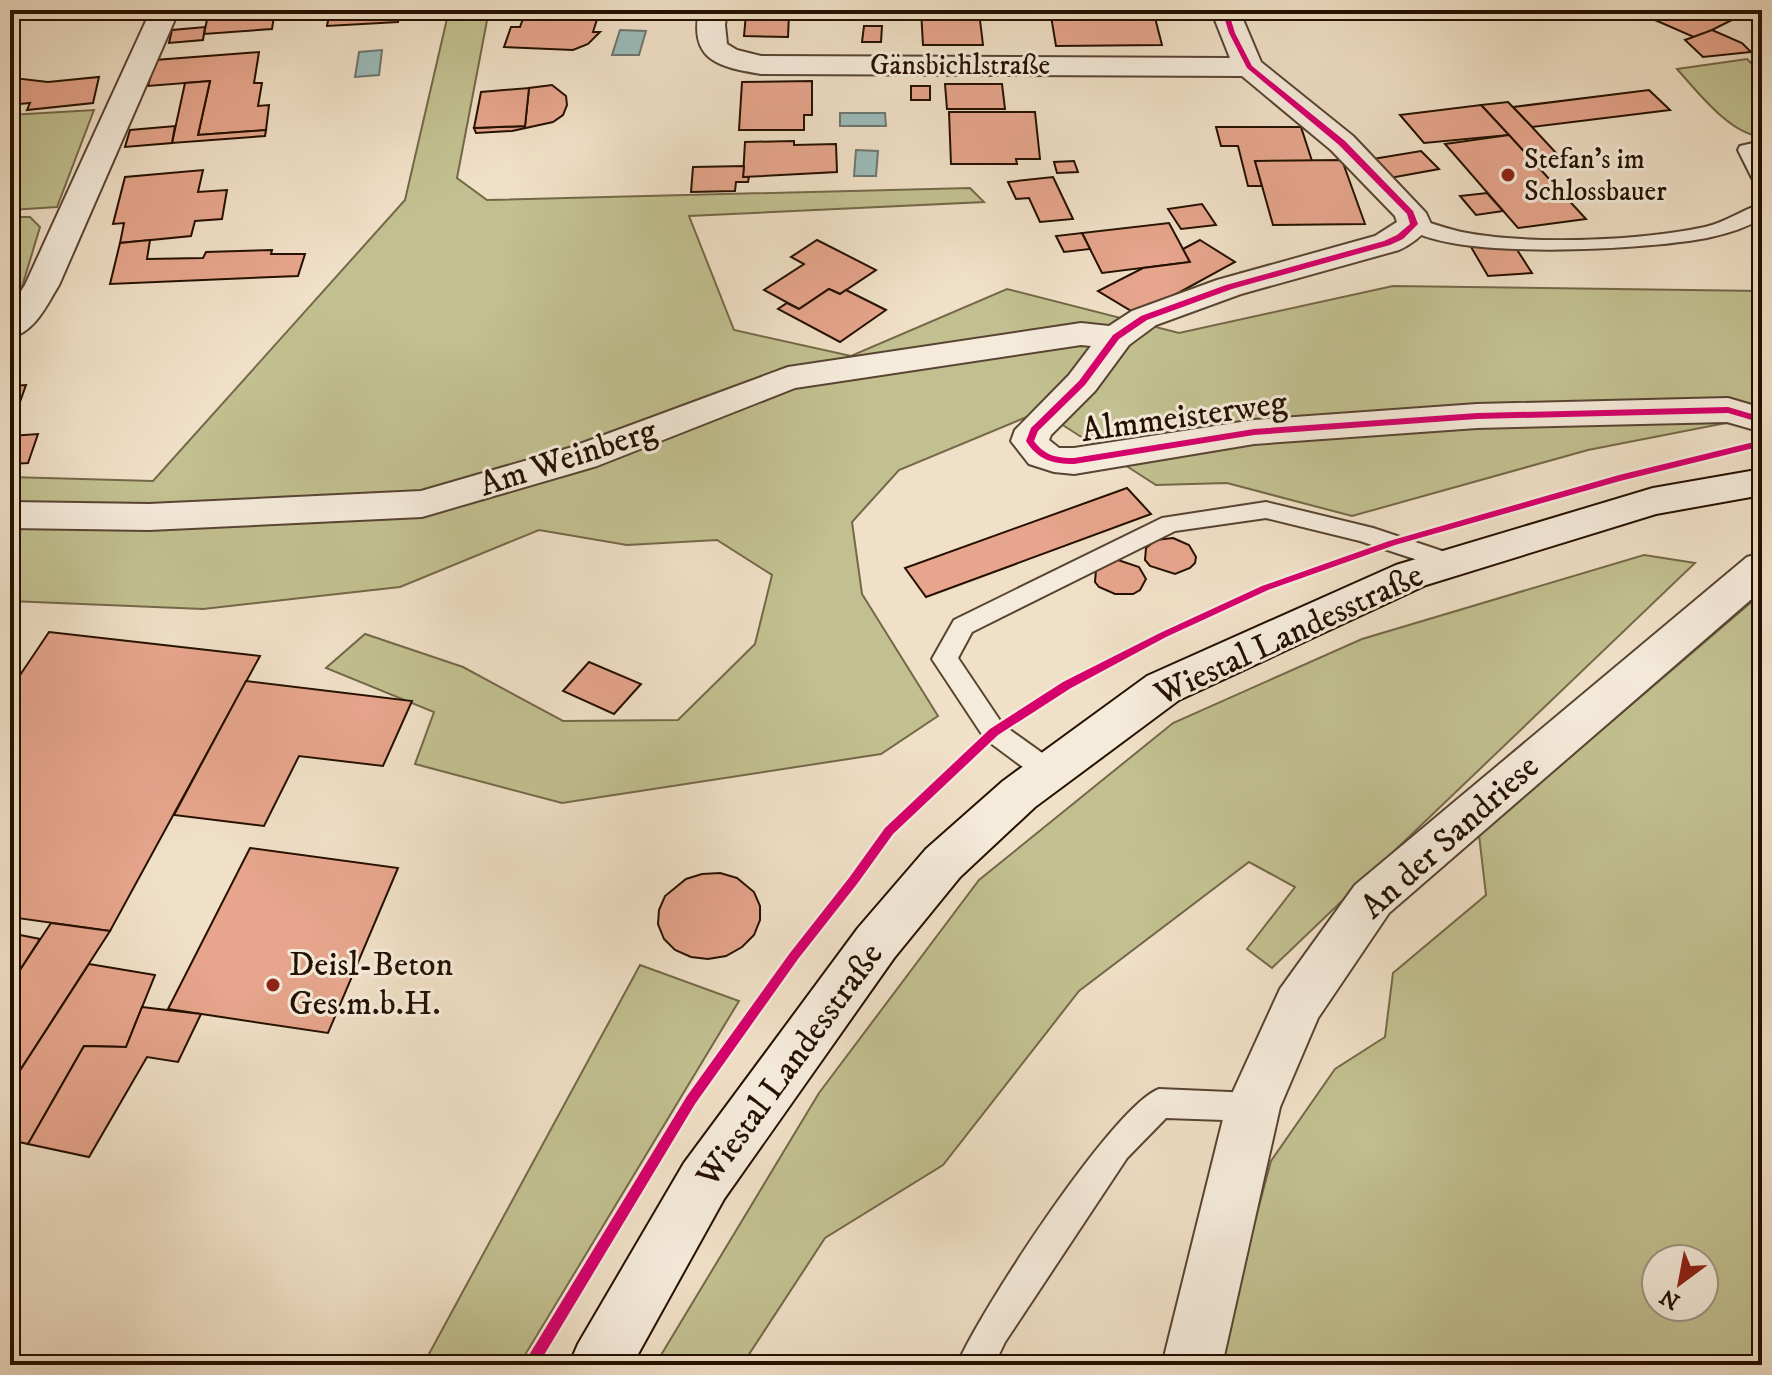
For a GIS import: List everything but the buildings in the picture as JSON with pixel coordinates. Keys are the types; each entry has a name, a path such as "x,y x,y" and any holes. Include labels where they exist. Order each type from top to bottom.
{"street":[{"path":"10,327 21,318 42,285 165,10"},
{"name":"Gänsbichlstraße","path":"713,10 709,25 713,47 721,56 733,61 761,65 1249,67"},
{"path":"1225,10 1232,33 1249,67 1342,143 1410,213 1414,224"},
{"name":"Almmeisterweg","path":"1414,224 1400,237 1387,243 1229,287 1144,318 1116,337 1082,383 1034,430 1030,441 1036,452 1055,461 1074,461 1254,432 1477,416 1728,410 1762,420"},
{"name":"Am Weinberg","path":"10,515 149,517 422,504 583,457 788,378 1081,334 1116,337"},
{"name":"Wiestal Landesstraße","path":"599,1365 704,1181 876,943 943,863 1019,794 1163,688 1411,575 1653,501 1762,482"},
{"name":"An der Sandriese","path":"1192,1365 1253,1107 1298,1005 1372,899 1762,567"}],"lane":[{"path":"1762,147 1747,150 1762,180"},
{"path":"1414,224 1437,233 1473,240 1518,243 1680,239 1729,229 1762,210"},
{"path":"1049,772 994,732 945,659 963,626 1170,524 1266,510 1365,534 1451,563"},
{"path":"975,1365 993,1330 1116,1147 1159,1103 1253,1107"}],"shaded area":[{"path":"449,10 489,10 457,178 487,200 970,188 984,202 689,216 734,330 851,356 1007,289 1179,333 1393,286 1762,291 1762,416 1588,450 1352,516 1227,483 1156,485 1041,411 899,470 852,522 862,594 938,716 881,754 562,803 415,764 434,712 326,668 365,634 463,667 563,721 678,720 755,644 772,575 717,540 627,545 539,530 400,587 203,609 10,601 10,477 153,481 405,200"},
{"path":"1747,59 1762,74 1762,136 1739,129 1727,121 1677,69"},
{"path":"94,110 57,207 10,210 10,115"},
{"path":"10,217 30,217 40,227 15,310 10,313"},
{"path":"1644,555 1695,563 1272,968 1247,949 1295,887 1249,862 1079,991 943,1165 825,1238 742,1365 655,1365 819,1093 979,880 1173,723 1362,639"},
{"path":"1762,593 1762,1365 1477,1360 1476,1365 1223,1365 1218,1359 1271,1161 1335,1069 1385,1037 1393,973 1486,895 1479,835"},
{"path":"640,965 739,1001 519,1365 423,1365"}],"water":[{"path":"620,30 646,31 639,55 612,55"},
{"path":"382,50 379,75 355,77 359,52"},
{"path":"840,113 885,113 886,126 840,126"},
{"path":"856,150 878,151 876,176 854,176"}],"cycle path":[{"path":"1225,10 1232,33 1249,67 1342,143 1410,213 1414,224 1400,237 1387,243 1229,287 1144,318 1116,337 1082,383 1034,430 1030,441 1038,452 1054,459 1074,461 1254,432 1477,416 1728,410 1762,420"},
{"path":"530,1365 691,1100 794,956 889,831 994,732 1067,685 1163,635 1265,588 1392,543 1619,478 1762,443"}],"place":[{"name":"Stefan's im Schlossbauer","path":"1508,175"},
{"name":"Deisl-Beton Ges.m.b.H.","path":"273,985"}]}
